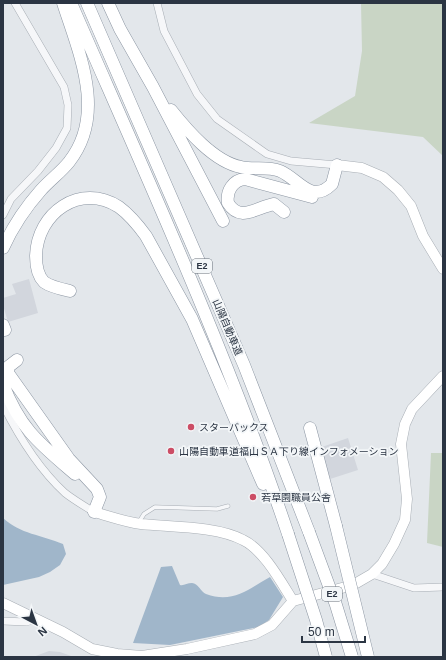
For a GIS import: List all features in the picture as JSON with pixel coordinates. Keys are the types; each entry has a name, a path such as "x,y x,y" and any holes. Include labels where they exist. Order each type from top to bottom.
{"highway":[{"path":"3,248 15,224 27,208 76,152 85,131 89,108 88,89 63,3"},
{"name":"山陽自動車道","path":"71,3 197,294 268,476 316,620 326,657"},
{"name":"山陽自動車道","path":"87,3 244,365 309,532 336,605 352,657"},
{"path":"108,3 120,29 153,87 222,221"},
{"path":"153,87 194,136 230,167 241,168 266,176 310,196 319,196 328,193 334,186 337,178 338,165"},
{"path":"284,212 274,204 248,213 236,212 230,207 227,198 235,180 266,176 288,175 307,190 316,192 325,190 332,184 338,165"},
{"path":"70,291 51,286 43,281 38,273 36,250 38,239 44,225 61,207 83,199 107,201 118,207 138,224 192,320 273,506 288,534"},
{"path":"17,360 8,367 8,373 33,413 76,467 97,489 100,496 94,512"},
{"path":"3,384 34,435 93,491 97,499 94,512"},
{"path":"310,428 368,657"}],"street":[{"path":"3,215 11,199 38,171 56,148 67,128 68,105 64,87 15,3"},
{"path":"157,3 164,31 198,94 217,119 267,154 292,161 362,168 383,177 398,190 411,206 423,236 443,269"},
{"path":"3,603 37,619 92,649 117,654 142,656 187,649 255,634 272,625 293,601 353,585 372,574 382,564 394,544 405,520 407,499 401,444 405,424 412,409 443,376"},
{"path":"3,405 25,445 65,493 94,512 139,523 224,532 244,540 256,550 271,567 293,601"},
{"path":"372,574 414,588 443,587"},
{"path":"3,621 26,622 37,619"}],"lane":[{"path":"139,523 144,514 155,507 217,509 228,506"}],"shaded area":[{"path":"29,279 38,313 8,322 3,305 3,298 16,294 12,284"},
{"path":"348,438 358,470 330,479 319,448"},
{"path":"49,651 60,652 74,657 33,657"}],"green space":[{"path":"361,3 443,3 443,156 423,137 309,123 355,96 362,51"},
{"path":"431,453 443,453 443,547 427,543"}],"water":[{"path":"3,518 17,528 63,544 66,554 60,565 39,577 3,585"},
{"path":"172,566 180,585 194,583 206,594 216,597 240,594 270,577 283,597 269,620 259,627 170,645 133,643 161,567"}],"place":[{"name":"スターバックス","path":"191,427"},
{"name":"山陽自動車道福山ＳＡ下り線インフォメーション","path":"171,451"},
{"name":"若草園職員公舎","path":"253,497"}]}
